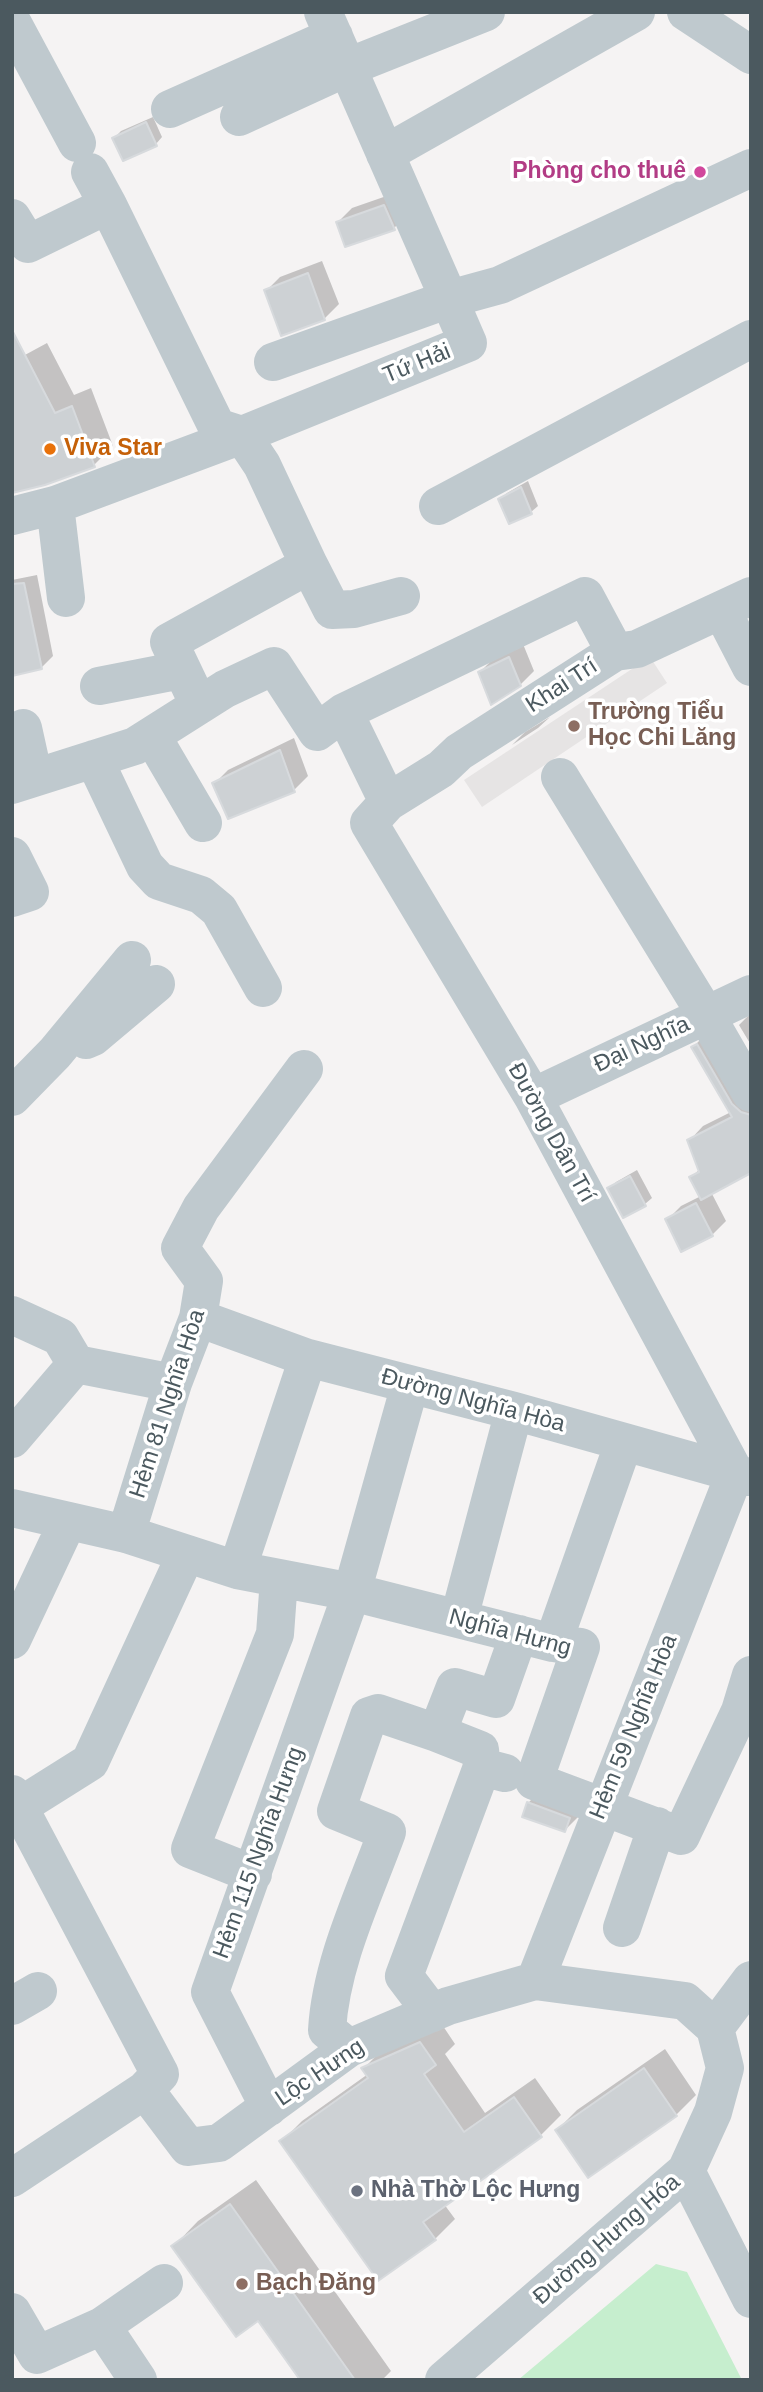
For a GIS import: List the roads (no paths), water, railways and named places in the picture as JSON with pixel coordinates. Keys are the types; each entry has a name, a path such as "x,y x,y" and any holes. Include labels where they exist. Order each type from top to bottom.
{"street":[{"path":"170,109 335,39 486,12"},
{"path":"385,154 636,12"},
{"path":"686,12 751,55"},
{"path":"12,22 108,205 217,427 242,435 262,465 332,610 354,609 401,596"},
{"path":"239,117 335,39"},
{"path":"335,39 449,299"},
{"path":"273,362 449,299 500,285 751,168"},
{"path":"12,218 28,244 108,205"},
{"name":"Tứ Hải","path":"12,516 55,505 242,435 468,343 449,299"},
{"path":"438,506 751,339"},
{"path":"55,505 66,598"},
{"path":"199,705 169,642 309,565"},
{"path":"23,728 23,781 135,746 225,689 274,666 317,732 344,712 585,596 615,652"},
{"path":"736,604 751,667"},
{"name":"Khai Trí","path":"388,802 441,769 459,752 615,652 637,649 736,604"},
{"path":"99,687 181,670"},
{"path":"344,712 388,802"},
{"path":"152,736 203,823"},
{"path":"94,759 145,866 159,881 201,895 219,910 263,988"},
{"path":"560,777 706,1014 751,1093"},
{"name":"Đường Dân Trí","path":"388,802 369,822 533,1097 743,1475"},
{"path":"12,856 30,891 12,898"},
{"path":"12,1097 55,1053 144,972"},
{"name":"Đại Nghĩa","path":"533,1097 751,995"},
{"name":"Hẻm 81 Nghĩa Hòa","path":"127,1534 173,1383 198,1318 204,1281 180,1248 201,1208 304,1069"},
{"path":"12,1315 60,1337 76,1364 173,1383"},
{"name":"Đường Nghĩa Hòa","path":"198,1318 308,1358 514,1411 743,1475"},
{"path":"237,1570 308,1358"},
{"path":"12,1439 76,1364"},
{"name":"Hẻm 115 Nghĩa Hưng","path":"269,2107 210,1992 352,1592 410,1385"},
{"path":"459,1618 514,1411"},
{"path":"437,1733 455,1687 496,1699 536,1638 624,1443"},
{"name":"Hẻm 59 Nghĩa Hòa","path":"535,1981 603,1806 743,1475"},
{"name":"Nghĩa Hưng","path":"12,1508 127,1534 237,1570 352,1592 581,1647 534,1781"},
{"path":"12,1640 68,1521"},
{"path":"12,2178 145,2090 160,2074 16,1800 90,1762 186,1554"},
{"path":"253,1874 190,1849 275,1634 279,1579"},
{"path":"482,1767 534,1781 681,1836 745,1713 751,1675"},
{"path":"349,2048 327,2029 328,2013 339,1967 387,1832 336,1811 369,1716 378,1713 480,1750 482,1767 404,1976 432,2012"},
{"path":"622,1927 657,1826"},
{"path":"715,2028 751,1980"},
{"name":"Lộc Hưng","path":"145,2090 188,2147 219,2143 349,2048 448,2006 535,1981 685,2001 715,2028"},
{"name":"Đường Hưng Hóa","path":"444,2380 686,2171 713,2112 724,2068 715,2028"},
{"path":"686,2171 751,2299"},
{"path":"12,2312 37,2355 102,2326 164,2283"},
{"path":"102,2326 138,2380"}],"place":[{"name":"Phòng cho thuê","path":"700,172"},
{"name":"Viva Star","path":"50,449"},
{"name":"Trường Tiểu Học Chi Lăng","path":"574,726"},
{"name":"Nhà Thờ Lộc Hưng","path":"357,2191"},
{"name":"Bạch Đăng","path":"242,2284"}]}
